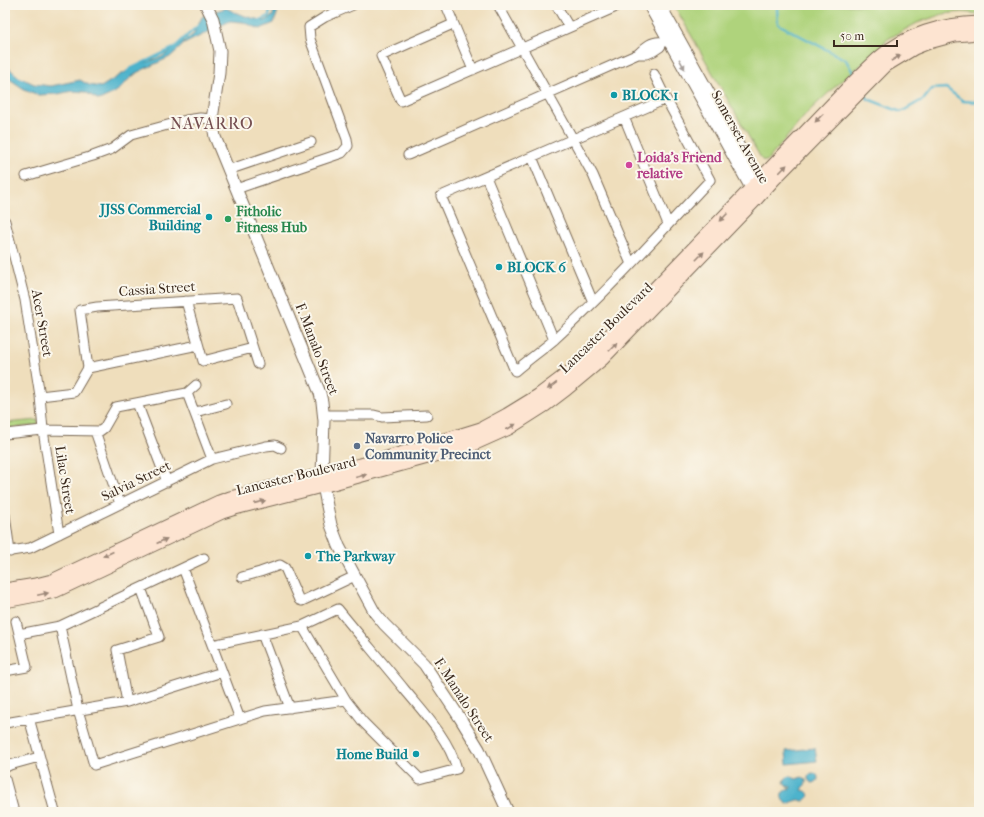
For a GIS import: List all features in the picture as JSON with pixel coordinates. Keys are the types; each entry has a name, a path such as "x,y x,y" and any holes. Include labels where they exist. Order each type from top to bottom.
{"main road":[{"name":"Lancaster Boulevard","path":"5,601 55,591 222,512 384,459 482,429 507,415 538,396 592,354 857,86 880,57 892,48 926,32 952,25 979,23"},
{"name":"Lancaster Boulevard","path":"857,86 886,65 914,48 955,35 979,33"},
{"name":"Lancaster Boulevard","path":"5,590 52,581 230,498 323,480"}],"street":[{"path":"236,189 342,153 348,146 347,139 310,39 309,27 325,17 353,5"},
{"path":"446,5 473,70"},
{"path":"498,5 593,175 631,264"},
{"path":"556,5 569,27"},
{"name":"Somerset Avenue","path":"649,5 670,39 755,189"},
{"name":"Somerset Avenue","path":"660,5 670,39"},
{"name":"F. Manalo Street","path":"207,7 213,19 220,51 219,73 212,118 215,138 320,393 323,415 323,480 331,525 339,546 375,613 424,664 474,739 508,812"},
{"path":"453,24 381,56 401,101 569,27 615,10"},
{"path":"408,155 638,54 647,54 660,47 670,39"},
{"path":"654,74 710,180 593,302 554,340 515,371 441,196 666,99"},
{"path":"624,117 668,224"},
{"path":"26,176 112,149 131,135 186,120 212,118"},
{"path":"228,170 311,142"},
{"path":"532,157 593,302"},
{"path":"486,176 554,340"},
{"name":"Acer Street","path":"5,221 25,300 40,396 43,430"},
{"name":"Cassia Street","path":"88,368 80,310 97,307 237,298 253,348"},
{"path":"186,301 203,362 253,348 258,364"},
{"path":"40,396 74,392 88,368 198,345"},
{"path":"5,434 43,430 100,431 104,428 116,407 187,393 196,385"},
{"path":"187,393 212,459"},
{"path":"137,403 166,482"},
{"path":"195,412 226,404"},
{"path":"323,415 374,415 382,417 427,415"},
{"name":"Lilac Street","path":"43,430 59,534"},
{"path":"95,431 120,504"},
{"name":"Salvia Street","path":"7,552 30,548 212,459 266,446 275,445 281,448"},
{"path":"5,515 7,552"},
{"path":"19,634 60,626 204,558"},
{"path":"242,577 282,565 285,568 299,600 302,601 355,576"},
{"path":"183,568 240,719"},
{"path":"126,702 118,650 160,637 141,588"},
{"path":"212,644 302,626 338,609 432,722 455,759 457,768 420,778 363,722 346,700 302,626"},
{"path":"5,671 27,667 16,621"},
{"path":"60,626 78,710 94,765 265,711 346,700"},
{"path":"262,634 290,708"},
{"path":"5,723 126,702 222,672"},
{"path":"29,718 54,812"},
{"path":"5,768 10,765 40,758"},
{"path":"5,779 14,812"}],"green space":[{"path":"674,5 979,5 979,14 962,12 943,14 917,23 888,39 808,112 767,161 762,160"},
{"path":"38,420 38,425 5,429 5,423"}],"water":[{"path":"274,5 278,5 274,23 260,29 243,22 230,21 184,44 170,57 138,72 121,88 99,100 85,92 72,91 58,94 38,95 24,89 5,76 5,65 19,77 34,84 51,86 80,80 89,85 101,87 136,66 162,57 193,35 202,17 206,14 226,8 245,16 265,21 273,16"},
{"path":"815,748 817,761 787,764 786,751"},
{"path":"811,773 815,773 818,778 815,783 811,783 808,780 808,776"},
{"path":"789,776 796,779 802,777 806,780 802,790 807,792 809,796 806,800 797,800 788,804 783,800 782,793 791,788 784,782"}],"waterway":[{"path":"258,21 269,16 270,5"},
{"path":"778,5 778,24 846,60 855,76"},
{"path":"127,72 130,69 174,48 199,25"},
{"path":"864,92 868,99 901,112 924,99 932,89 946,88 963,101 979,102"}],"place":[{"name":"BLOCK 1","path":"614,95"},
{"name":"Loida’s Friend relative","path":"629,165"},
{"name":"JJSS Commercial Building","path":"209,217"},
{"name":"Fitholic Fitness Hub","path":"228,219"},
{"name":"BLOCK 6","path":"499,267"},
{"name":"Navarro Police Community Precinct","path":"357,446"},
{"name":"The Parkway","path":"308,556"},
{"name":"Home Build","path":"416,754"}],"district":[{"name":"NAVARRO","path":"212,123"}]}
